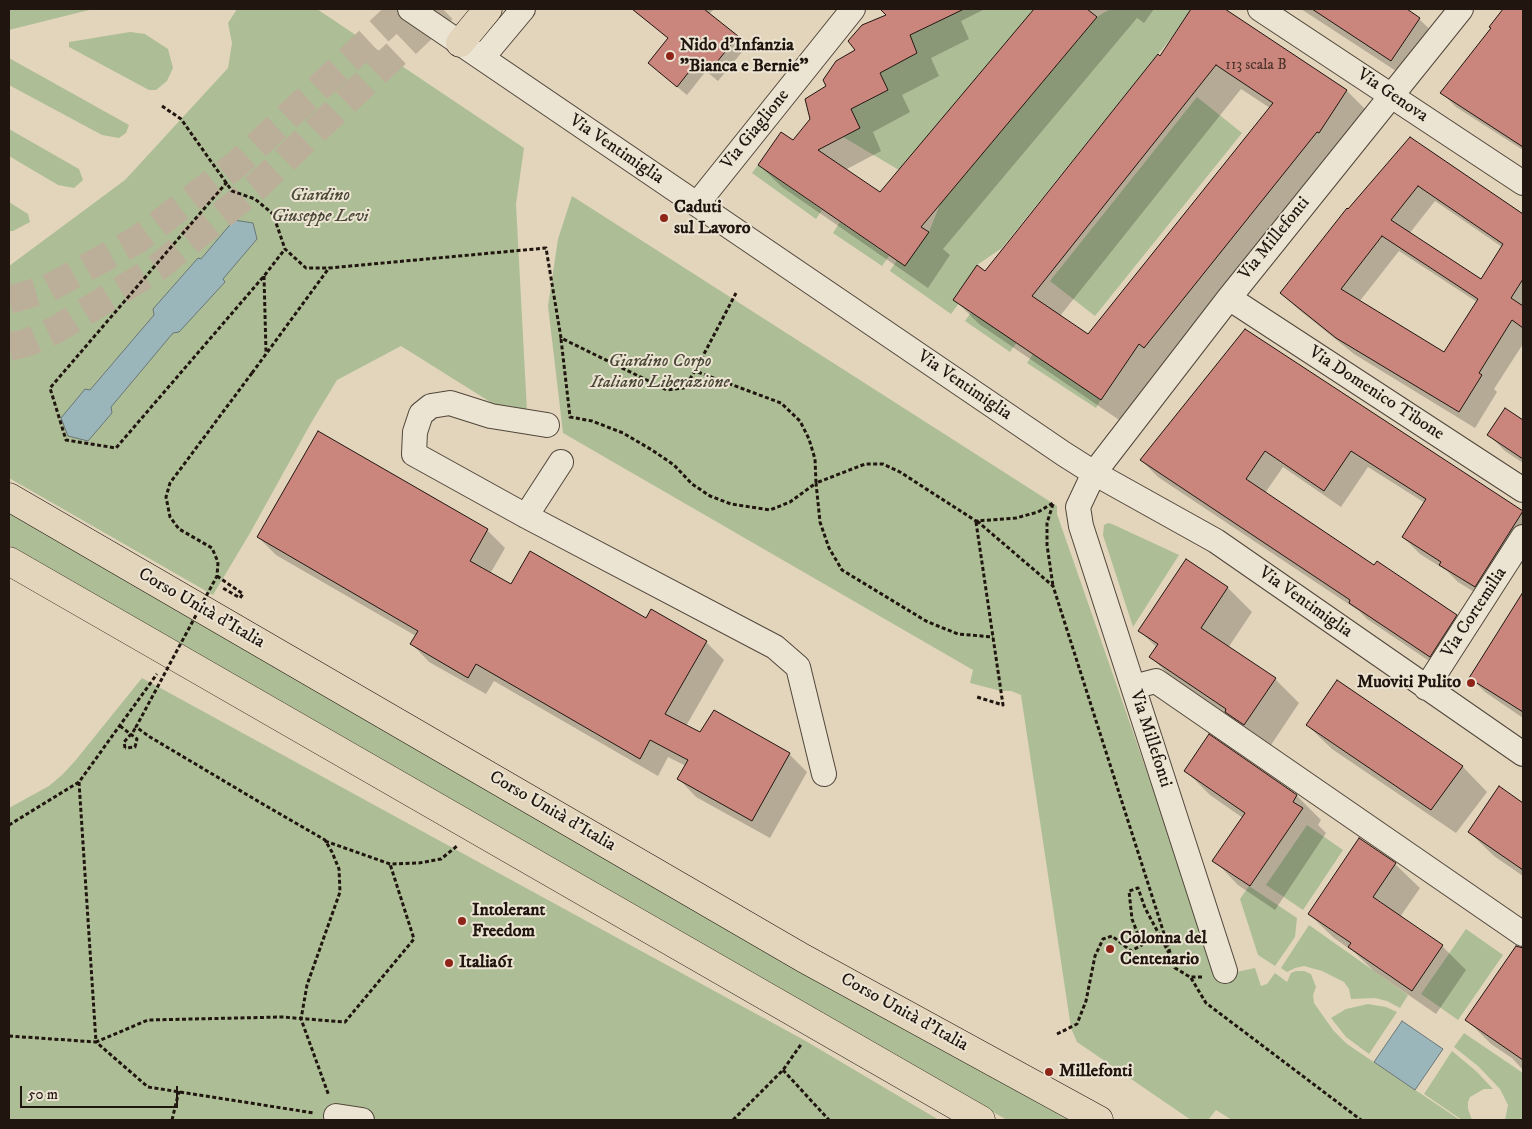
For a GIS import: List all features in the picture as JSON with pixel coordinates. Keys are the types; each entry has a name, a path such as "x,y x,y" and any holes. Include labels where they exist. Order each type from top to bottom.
{"main road":[{"path":"460,43 488,9"},
{"name":"Corso Unità d'Italia","path":"9,497 795,953 1099,1120"},
{"path":"9,560 981,1120"}],"street":[{"name":"Via Ventimiglia","path":"410,9 1094,473 1216,540 1523,754"},
{"path":"482,58 523,9"},
{"name":"Via Giaglione","path":"697,204 853,9"},
{"name":"Via Genova","path":"1260,9 1523,183"},
{"name":"Via Millefonti","path":"1225,971 1080,526 1078,507 1094,473 1229,298 1390,95 1461,9"},
{"name":"Via Domenico Tibone","path":"1229,298 1523,490"},
{"path":"547,425 491,416 450,404 431,406 421,414 415,432 414,454 526,516 775,647 798,667 824,774"},
{"path":"526,516 561,462"},
{"name":"Via Cortemilia","path":"1426,688 1523,537"},
{"path":"1133,687 1156,681 1523,934"},
{"path":"336,1116 362,1120"}],"path":[{"path":"162,106 181,119 232,191 256,199 272,214 284,249 306,268 329,268 546,248 570,418 592,421 623,433 674,465 692,484 710,496 730,504 770,510 790,502 816,483 865,464 884,464 900,472 976,521 1053,586"},
{"path":"227,182 50,388 66,440 116,448 264,276 284,249"},
{"path":"120,726 137,739 135,748 125,748 124,742 133,732 136,727 217,576 218,562 212,548 179,529 170,517 166,497 170,483 329,268"},
{"path":"264,276 266,353"},
{"path":"560,338 667,390 684,388 736,293"},
{"path":"695,370 781,403 800,421 809,439 815,460 820,522 829,548 842,570 926,621 958,634 993,637"},
{"path":"976,521 1016,518 1038,512 1053,503 1047,523 1046,545 1053,586 1175,968 1190,977 1206,1003 1361,1120"},
{"path":"976,521 1003,705 977,696"},
{"path":"217,576 243,594 240,598 221,587"},
{"path":"9,825 79,782 160,669"},
{"path":"136,727 325,840 390,864 419,863 441,858 459,844"},
{"path":"79,782 96,1042 148,1087 336,1116 301,1019 307,986 340,892 339,869 325,840"},
{"path":"9,1036 96,1042 148,1020 282,1016 345,1022 414,939 390,864"},
{"path":"1057,1034 1077,1024 1086,1001 1095,956 1103,939 1112,936 1131,951 1142,945 1132,919 1128,891 1138,888 1144,908 1174,963"},
{"path":"1190,977 1208,977 1225,971"},
{"path":"733,1120 783,1070 805,1038"},
{"path":"783,1070 829,1120"},
{"path":"172,1120 179,1091"}],"green space":[{"path":"9,9 93,9 9,30"},
{"name":"Giardino Giuseppe Levi","path":"237,9 317,9 524,148 516,204 527,412 511,415 401,346 337,380 213,595 9,478 9,266 125,180 228,68 232,43 228,23"},
{"path":"944,9 1034,9 899,170 843,137 849,105 860,105 888,90 878,67 887,69 917,53 908,31 918,31 947,17"},
{"path":"1110,9 1191,9 1172,37 1002,248 977,265 959,303 951,314 890,271 897,260 929,232 940,204 1097,17"},
{"path":"130,32 145,34 168,49 173,68 167,81 156,90 149,90 69,47 69,42"},
{"path":"9,58 129,125 126,133 119,138 102,135 9,85"},
{"path":"1197,97 1242,133 1095,316 1050,281"},
{"path":"9,129 79,169 83,180 74,188 58,185 9,156"},
{"path":"758,165 822,210 816,219 752,173"},
{"name":"Giardino Corpo Italiano Liberazione","path":"572,196 1057,506 1057,514 1218,976 1255,968 1261,986 1267,984 1275,973 1287,982 1291,973 1296,971 1304,971 1311,974 1316,987 1313,995 1314,1003 1333,1030 1347,1044 1460,1120 1232,1120 1216,1110 1208,1120 1191,1120 1077,1042 1071,1028 1021,695 1011,691 1001,691 970,683 973,670 563,433 548,306 558,239"},
{"path":"9,202 28,214 30,222 13,231 9,231"},
{"path":"840,222 889,256 882,266 833,233"},
{"path":"972,311 1017,342 1010,352 965,321"},
{"path":"1033,354 1101,399 1096,408 1027,363"},
{"path":"9,511 1068,1120 1007,1120 9,545"},
{"path":"1108,523 1179,555 1133,627 1103,535 1104,525"},
{"path":"142,678 804,1040 939,1120 9,1120 9,808 49,786 63,774"},
{"path":"1307,825 1343,850 1303,910 1266,885"},
{"path":"1249,886 1297,918 1295,937 1275,966 1258,955 1240,899"},
{"path":"1309,925 1408,995 1400,1008 1387,1001 1375,998 1351,999 1349,989 1344,982 1322,971 1304,966 1287,972 1281,968"},
{"path":"1466,929 1503,955 1458,1020 1421,994"},
{"path":"1368,1004 1386,1007 1397,1012 1369,1054 1346,1037 1331,1018 1346,1009"},
{"path":"1464,1033 1523,1073 1523,1120 1505,1120 1508,1105 1500,1089 1478,1066 1454,1047"},
{"path":"1452,1051 1476,1071 1493,1089 1484,1089 1470,1097 1468,1109 1472,1120 1462,1120 1424,1094"}],"water":[{"path":"234,220 253,223 257,239 223,279 225,282 179,332 173,333 111,407 112,413 88,441 68,436 61,418 85,389 90,390 154,315 153,309 198,258 201,259"},
{"path":"1402,1021 1443,1049 1415,1090 1374,1062"}],"building":[{"path":"632,9 704,9 738,36 708,73 696,63 677,87 648,63 668,38"},
{"path":"880,9 964,9 910,35 917,53 880,73 888,90 851,109 860,128 818,150 880,192 1034,9 1087,9 1097,17 921,227 929,232 905,266 758,165 781,132 793,140 810,119 805,99 826,86 823,80 836,61 855,50 848,41 862,25 886,15"},
{"path":"1191,9 1225,9 1347,90 1319,133 1317,132 1144,348 1139,344 1101,400 953,300 977,265 985,271 1158,54 1160,56","holes":["1216,65 1273,103 1088,334 1032,296"]},
{"path":"1312,9 1407,9 1420,18 1391,61"},
{"path":"1503,9 1523,9 1523,147 1440,93 1491,28 1489,27"},
{"path":"1410,137 1523,214 1523,279 1511,298 1523,306 1523,328 1512,320 1479,373 1482,375 1459,412 1336,338 1280,293 1348,209","holes":["1418,186 1503,244 1481,279 1391,220","1382,236 1478,299 1444,352 1341,289"]},
{"path":"1245,329 1523,511 1475,587 1439,565 1441,562 1402,537 1426,499 1351,451 1324,491 1265,451 1246,479 1374,565 1377,561 1457,615 1430,657 1349,603 1350,600 1140,460"},
{"path":"1505,408 1523,420 1523,459 1487,435"},
{"path":"318,431 488,529 470,561 511,584 530,551 646,618 651,609 707,641 665,714 700,732 714,710 790,753 752,821 677,779 688,760 650,740 640,759 476,664 468,678 410,644 418,631 257,537"},
{"path":"1186,559 1228,587 1201,628 1276,678 1244,725 1225,712 1226,709 1149,657 1158,644 1138,631"},
{"path":"1523,592 1523,712 1469,678"},
{"path":"1337,680 1463,766 1431,810 1306,725"},
{"path":"1209,734 1297,795 1293,802 1303,808 1250,886 1212,861 1245,813 1184,771"},
{"path":"1499,786 1523,803 1523,870 1468,832"},
{"path":"1359,838 1396,863 1373,897 1443,945 1412,991 1348,947 1351,943 1308,914"},
{"path":"1516,946 1523,948 1523,1060 1465,1020"}],"tunnel":[{"path":"9,300 47,289 137,240 237,164 403,9"},
{"path":"9,347 26,343 57,329 157,268 256,187 443,9"}],"place":[{"name":"Nido d'Infanzia \"Bianca e Bernie\"","path":"670,56"},
{"name":"Caduti sul Lavoro","path":"664,218"},
{"name":"Muoviti Pulito","path":"1471,683"},
{"name":"Intolerant Freedom","path":"462,921"},
{"name":"Colonna del Centenario","path":"1110,949"},
{"name":"Italia61","path":"449,963"},
{"name":"Millefonti","path":"1049,1072"}]}
